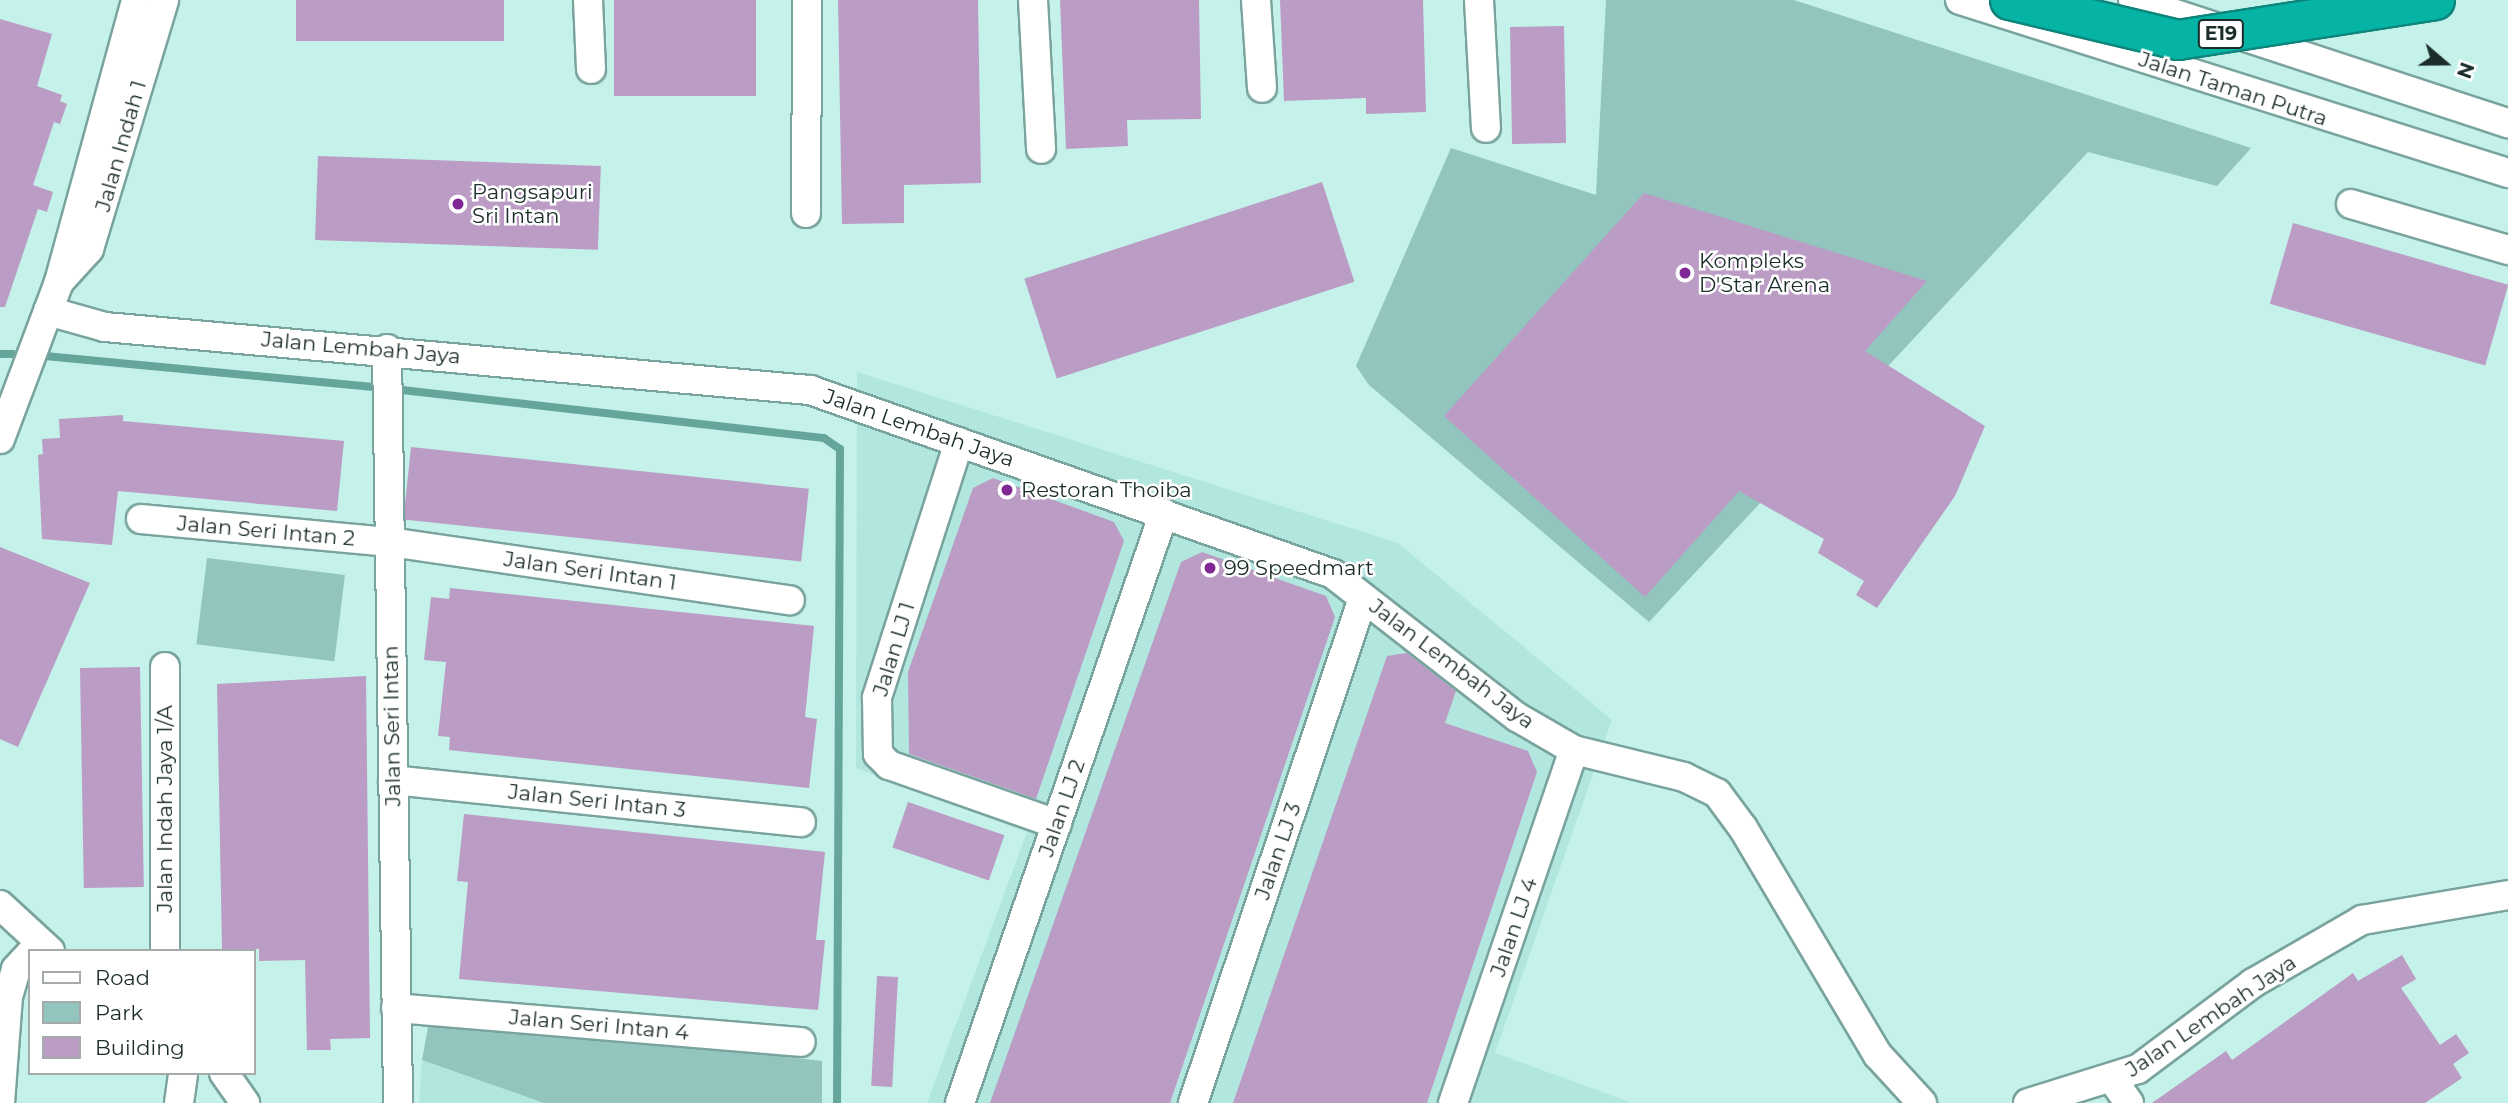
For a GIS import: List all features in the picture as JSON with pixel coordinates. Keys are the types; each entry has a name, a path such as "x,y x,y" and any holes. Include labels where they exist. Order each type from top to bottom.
{"highway":[{"name":"E19","path":"2010,0 2178,40 2435,0"}],"street":[{"name":"Jalan Indah 1","path":"0,439 60,282 136,0"},
{"name":"Jalan Indah 1","path":"60,282 89,249 164,0"},
{"path":"588,0 591,69"},
{"path":"806,213 807,0"},
{"path":"1033,0 1041,149"},
{"path":"1256,0 1262,88"},
{"path":"1479,0 1486,128"},
{"name":"Jalan Taman Putra","path":"1960,0 2508,173"},
{"path":"2133,0 2508,123"},
{"path":"2351,204 2508,250"},
{"name":"Jalan Lembah Jaya","path":"48,311 105,327 387,349 810,390 1333,574 1474,678 1517,717 1574,750 1684,777 1717,793 1744,828 1878,1055 1922,1103"},
{"name":"Jalan Seri Intan","path":"387,349 398,1103"},
{"name":"Jalan LJ 1","path":"959,442 877,698 878,754 889,765 1056,824"},
{"name":"Jalan LJ 2","path":"960,1103 1164,513"},
{"name":"Jalan Seri Intan 2","path":"141,519 390,542"},
{"name":"Jalan Seri Intan 1","path":"390,542 790,600"},
{"name":"Jalan LJ 3","path":"1193,1103 1363,598"},
{"name":"Jalan Indah Jaya 1/A","path":"165,667 165,949"},
{"name":"Jalan LJ 4","path":"1453,1103 1574,750"},
{"name":"Jalan Seri Intan 3","path":"393,780 801,822"},
{"name":"Jalan Lembah Jaya","path":"2028,1103 2121,1091 2138,1069 2253,983 2362,920 2508,895"},
{"path":"0,905 37,949"},
{"path":"0,1103 8,997 16,969 28,959"},
{"name":"Jalan Seri Intan 4","path":"396,1008 801,1042"},
{"path":"179,1103 183,1075"},
{"path":"225,1075 245,1103"}],"shaded area":[{"path":"857,372 1398,543 1612,720 1495,1053 1632,1103 927,1103 1027,832 856,768"},
{"path":"422,1060 544,1103 419,1103"}],"green space":[{"name":"Kompleks D'Star Arena","path":"1606,0 1794,0 2251,148 2217,186 2088,152 1649,622 1369,385 1356,366 1451,148 1596,195"},
{"path":"207,558 345,575 334,661 196,644"},
{"path":"430,1016 822,1061 822,1103 544,1103 422,1060"}],"building":[{"path":"296,0 504,0 504,41 296,41"},
{"path":"614,0 756,0 756,96 614,96"},
{"path":"838,0 978,0 981,183 904,185 904,223 842,224"},
{"path":"1060,0 1199,0 1201,119 1127,120 1128,146 1066,149"},
{"path":"1280,0 1423,0 1426,112 1366,114 1366,98 1284,101"},
{"path":"0,19 52,34 37,86 62,95 60,101 67,104 60,124 54,122 33,185 53,192 47,212 38,209 5,307 0,307"},
{"path":"1564,26 1566,143 1512,144 1510,27"},
{"name":"Pangsapuri Sri Intan","path":"318,156 601,166 598,250 315,240"},
{"path":"1322,182 1354,282 1057,379 1024,279"},
{"path":"1644,193 1927,281 1865,351 1985,426 1955,496 1877,608 1856,595 1864,581 1818,553 1824,539 1739,491 1645,597 1444,416"},
{"path":"2293,223 2508,285 2485,365 2270,304"},
{"path":"123,415 123,421 344,441 337,511 118,491 112,545 42,539 38,455 43,454 42,439 60,438 59,419"},
{"path":"411,447 809,489 801,561 403,520"},
{"path":"993,478 1114,522 1124,541 1036,799 909,754 908,672 973,488"},
{"path":"0,547 90,583 18,747 0,739"},
{"path":"1202,552 1326,596 1335,617 1170,1103 990,1103 1181,562"},
{"path":"450,588 814,626 805,717 817,719 809,788 449,750 450,737 438,736 446,662 424,660 431,597 449,599"},
{"path":"1407,653 1456,691 1445,723 1528,751 1537,772 1427,1103 1233,1103 1387,656"},
{"path":"140,667 144,887 84,888 80,668"},
{"path":"366,676 370,1038 330,1039 331,1050 307,1050 305,960 259,961 259,949 222,949 217,684"},
{"path":"908,802 1004,835 989,881 892,847"},
{"path":"464,814 825,852 816,940 825,940 818,1010 459,979 468,882 457,881"},
{"path":"2402,955 2416,979 2401,988 2440,1045 2456,1034 2469,1053 2453,1064 2462,1078 2425,1103 2152,1103 2226,1051 2232,1060 2353,973 2358,981"},
{"path":"877,976 898,977 892,1087 871,1086"}],"waterway":[{"path":"0,354 13,354"},
{"path":"45,356 374,387"},
{"path":"402,390 824,438 840,449 837,1103"}],"place":[{"name":"Pangsapuri Sri Intan","path":"458,204"},
{"name":"Kompleks D'Star Arena","path":"1685,273"},
{"name":"Restoran Thoiba","path":"1007,490"},
{"name":"99 Speedmart","path":"1210,568"}]}
